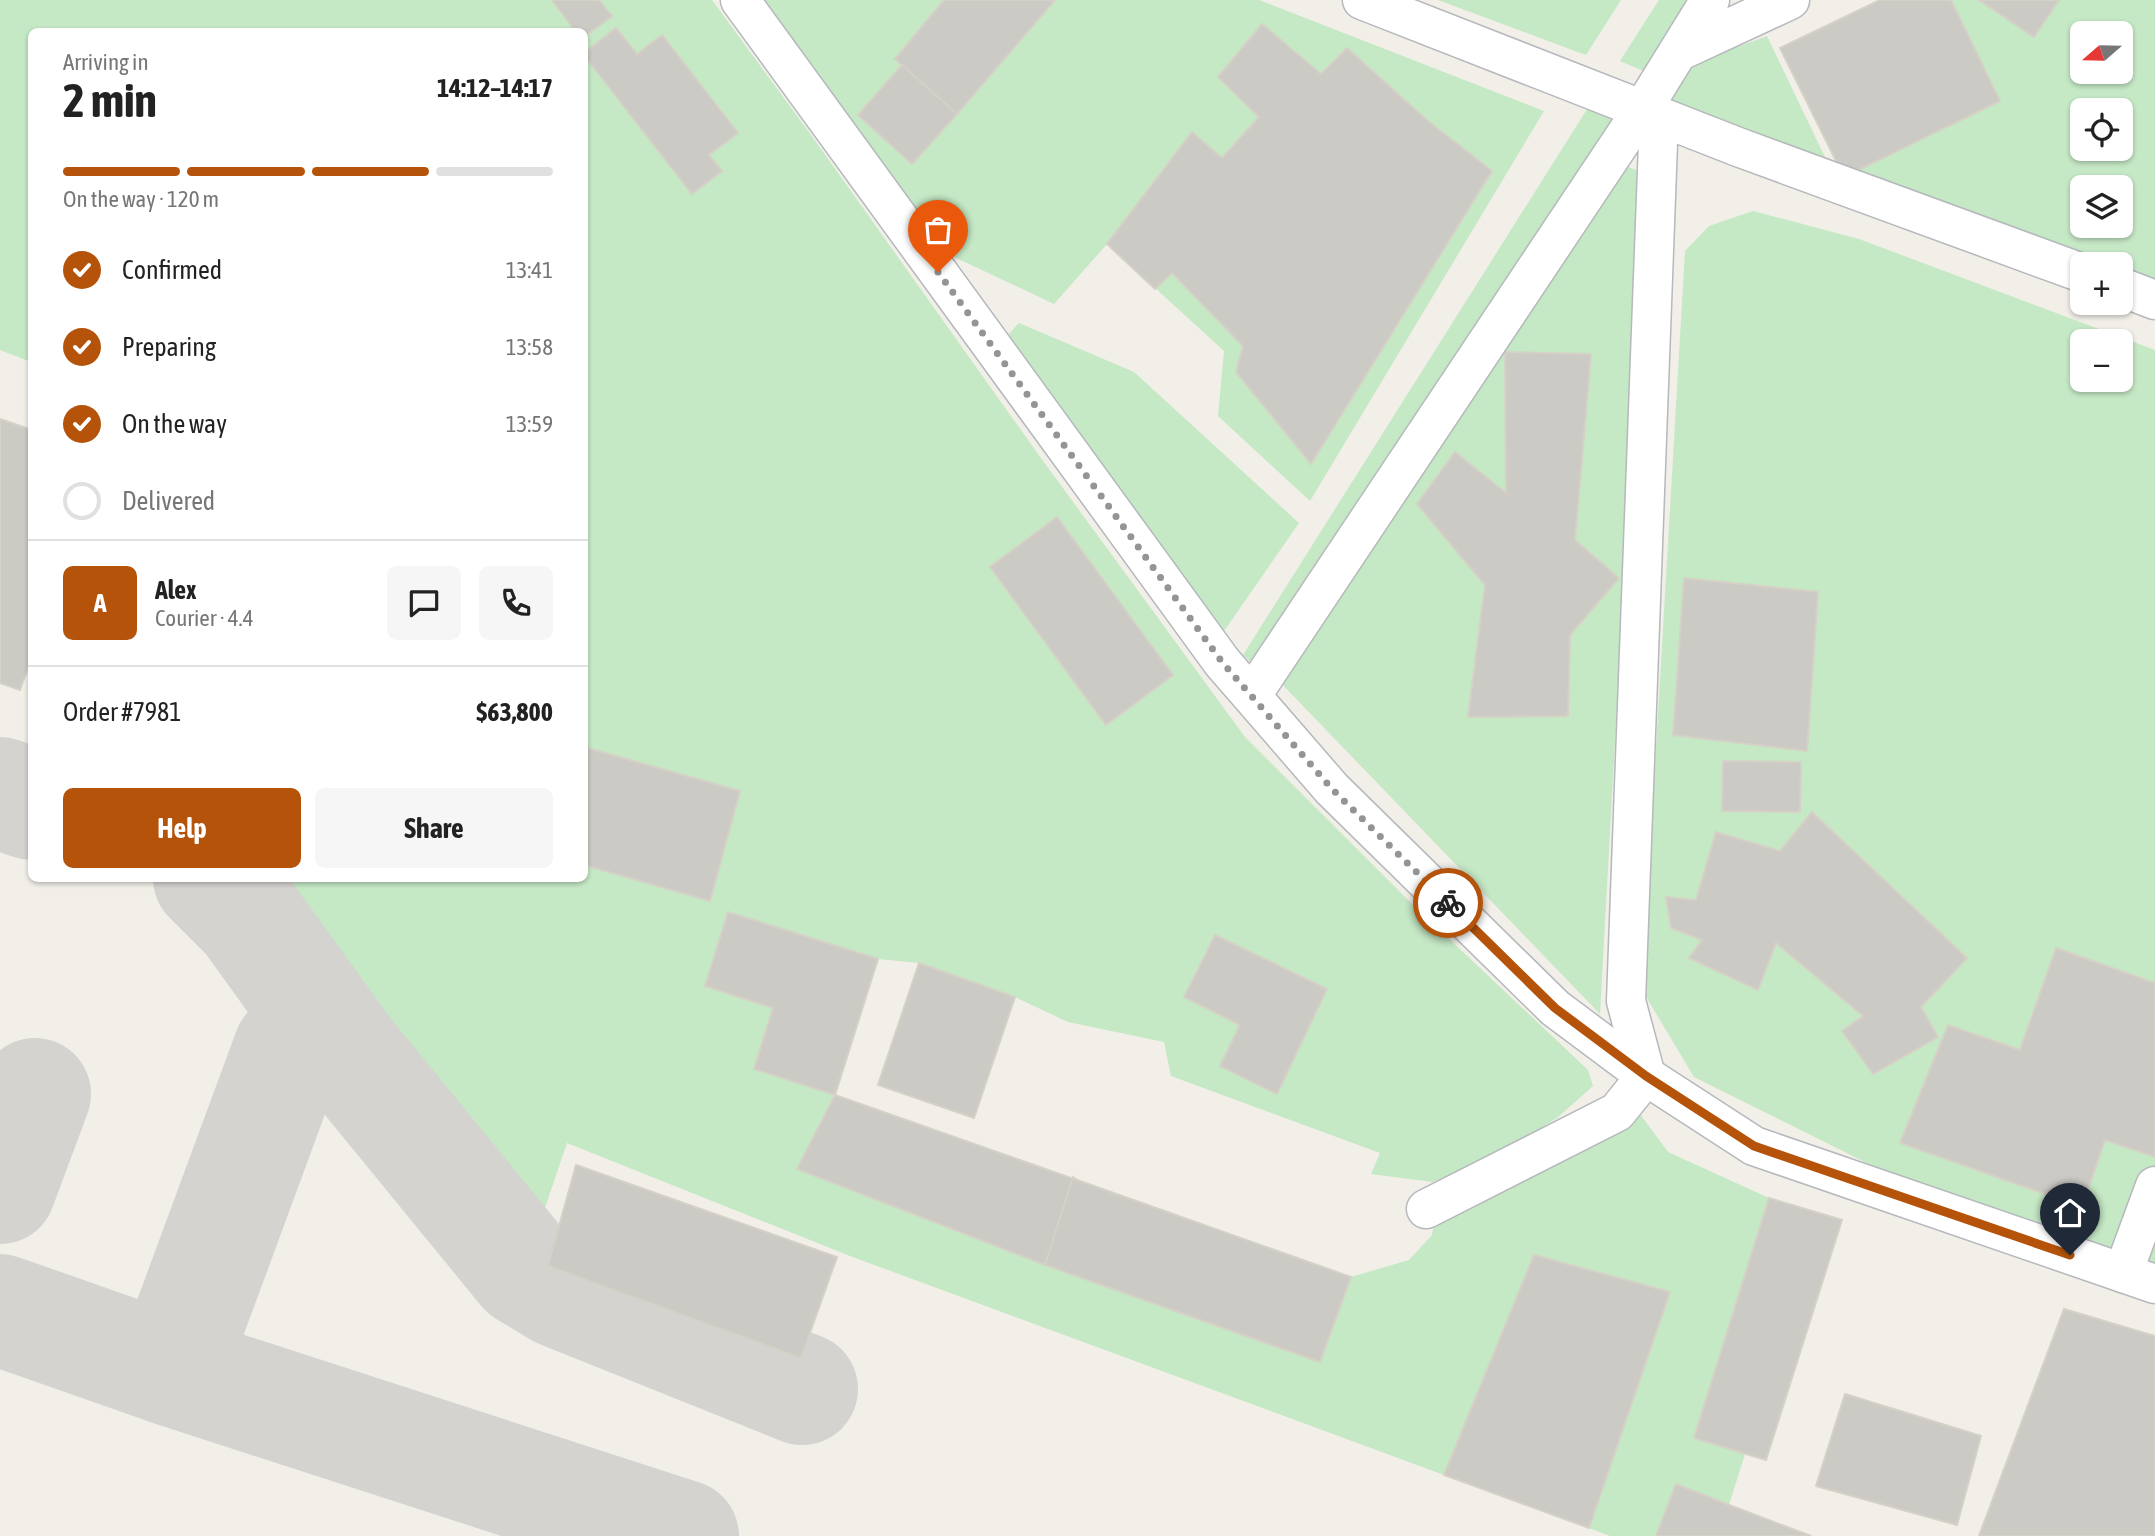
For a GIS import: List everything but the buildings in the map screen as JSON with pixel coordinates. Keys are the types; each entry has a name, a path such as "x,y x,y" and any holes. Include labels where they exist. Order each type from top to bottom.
{"street":[{"path":"740,0 1222,662 1332,789 1555,1008 1646,1076 1754,1146 2139,1278 2155,1186"},
{"path":"1362,0 1651,113 2070,269"},
{"path":"1252,695 1651,113 1678,52 1710,0"},
{"path":"1678,52 1790,0"},
{"path":"1646,1076 1626,1001 1651,113"},
{"path":"2133,292 2155,300"},
{"path":"1426,1209 1617,1112 1646,1076"}],"green space":[{"path":"0,0 712,0 1245,737 1409,901 1588,1070 1593,1086 1557,1118 1500,1153 1433,1182 1371,1174 1380,1153 1171,1076 1164,1042 1068,1022 1015,997 919,963 878,959 728,912 705,986 773,1008 755,1069 835,1095 797,1169 1045,1265 1320,1362 1351,1277 1409,1260 1432,1235 1436,1211 1637,1110 1668,1152 1769,1198 1694,1437 1745,1454 1729,1505 1676,1484 1656,1536 1610,1536 1589,1528 1670,1292 1534,1255 1444,1475 850,1256 567,1143 529,1255 261,910 231,882 588,882 588,866 710,900 740,791 588,748 588,28 28,28 28,361 0,350"},
{"path":"762,0 1259,0 1544,111 1310,501 1218,416 1224,351 1107,244 1054,304 950,255"},
{"path":"1438,0 1621,0 1586,55"},
{"path":"1659,0 1692,0 1646,72 1620,61"},
{"path":"1951,0 1979,0 2034,37 2059,0 2155,0 2155,290 2133,282 2133,252 2070,252 2070,258 1844,177 2000,101"},
{"path":"1767,36 1832,172 1666,105 1681,68"},
{"path":"1591,103 1623,120 1259,669 1243,655"},
{"path":"1613,161 1646,174 1600,1014 1277,679"},
{"path":"1753,211 1859,239 2099,329 2070,329 2070,392 2133,392 2133,342 2155,350 2155,1268 1915,1187 1694,1077 1642,990 1685,251 1709,226"},
{"path":"1019,323 1134,372 1299,523 1224,631 1007,336"}],"taxiway":[{"path":"0,793 28,803"},
{"path":"213,882 249,918 345,1051 525,1271 560,1292 802,1389"},
{"path":"171,1370 289,1050"},
{"path":"0,1188 35,1094"},
{"path":"0,1310 171,1370 683,1536"}],"way so far":[{"path":"938,272 1222,662 1332,789 1448,903"}],"route":[{"path":"1448,903 1555,1008 1646,1076 1754,1146 2070,1255"}]}
